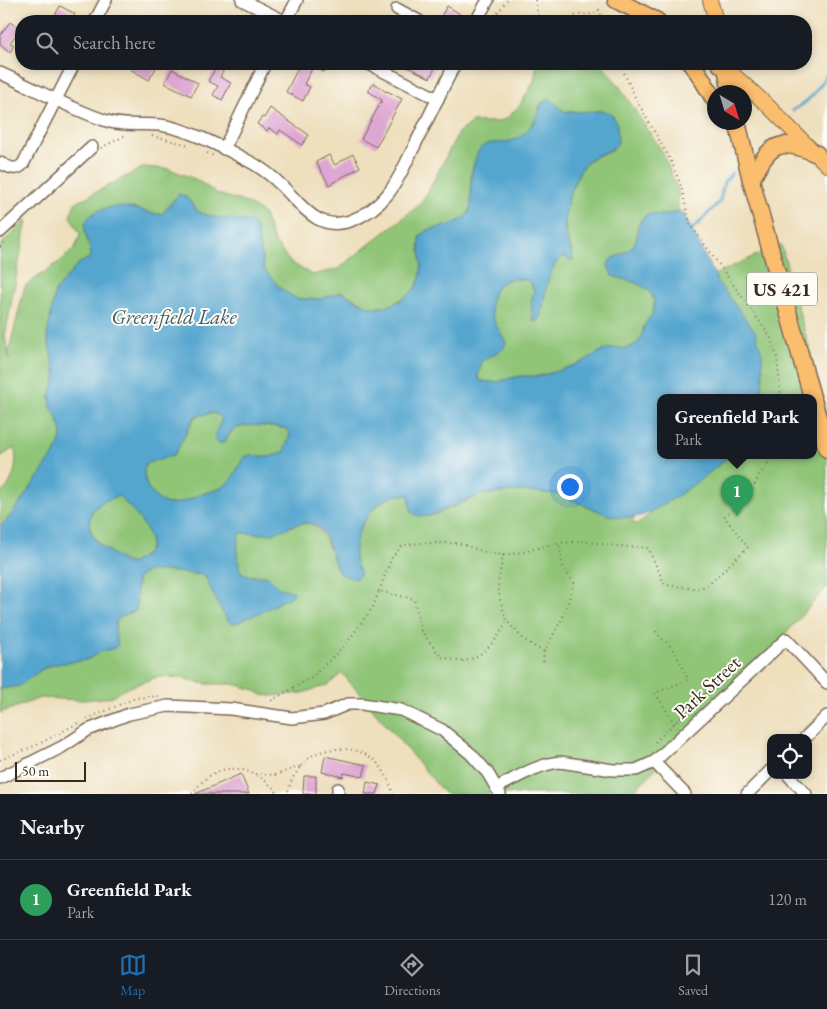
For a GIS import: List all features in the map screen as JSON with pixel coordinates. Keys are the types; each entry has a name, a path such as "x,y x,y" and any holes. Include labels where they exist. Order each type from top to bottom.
{"highway":[{"path":"616,0 645,13"},
{"path":"696,70 707,87"},
{"path":"725,70 729,85"},
{"path":"729,130 751,180"},
{"name":"US 421","path":"739,130 751,180 812,394"},
{"path":"751,180 762,160 774,148 785,145 797,146 822,160"},
{"name":"US 421","path":"817,413 827,449"}],"main road":[{"path":"710,0 714,15"},
{"path":"729,70 822,160"}],"street":[{"path":"98,15 106,0"},
{"path":"242,0 273,15"},
{"path":"288,15 297,0"},
{"path":"479,15 488,0"},
{"path":"397,9 408,15"},
{"path":"0,163 14,169 19,168 23,164 71,70"},
{"path":"224,149 262,70"},
{"path":"381,70 438,99"},
{"path":"0,73 55,100 110,122 131,126 151,124 168,126 224,149 257,166 274,178 311,215 332,223 349,221 374,207 388,194 452,70"},
{"path":"0,232 92,147"},
{"name":"Park Street","path":"654,762 786,639 827,682"},
{"path":"0,778 62,747 88,730 129,714 168,706 231,709 292,718 324,714 348,704 362,704 400,710 442,730 470,754 487,772 498,792 548,764 560,762 613,770 636,770 654,762 684,794"},
{"path":"808,734 827,716"},
{"path":"747,794 767,774"},
{"path":"792,779 806,794"}],"path":[{"path":"496,15 507,0"},
{"path":"535,0 538,15"},
{"path":"577,15 593,14 599,10 601,15"},
{"path":"623,70 637,101 672,163 681,186 690,224 770,336 777,357 781,394"},
{"path":"266,703 311,678 345,645 373,607 392,557 403,545 458,543 485,552 503,555 552,544 581,541 648,548 665,585 697,589 708,584 748,547 724,517 751,494 759,475 767,466 770,459"},
{"path":"543,664 544,652 563,617 574,584 562,565 560,545 552,544"},
{"path":"503,555 498,584 500,600 507,621 524,640 544,652"},
{"path":"379,591 414,599 421,631 441,657 462,661 479,655 500,636 507,621"},
{"path":"656,631 660,639 669,644 680,661 688,680 655,693 683,735"},
{"path":"655,742 734,664"},
{"path":"287,794 292,778 312,756 322,751 351,749 363,752 374,760 384,771 393,794"},
{"path":"192,794 202,782 219,771 232,768 254,774 275,775 301,766"},
{"path":"254,774 270,784 278,794"}],"green space":[{"path":"536,70 606,70 617,83 662,151 678,191 678,211 667,215 647,214 637,227 636,239 632,248 610,260 613,276 637,283 649,291 653,297 652,314 636,344 627,348 607,349 576,365 539,376 519,376 499,382 491,382 479,380 478,376 482,361 502,349 506,343 492,315 492,297 499,284 513,279 530,281 534,291 531,301 543,307 547,282 553,267 565,256 573,254 567,236 565,220 567,205 573,187 586,163 614,149 604,111 567,112 562,110 551,99 541,103 528,130 519,138 507,143 489,143 473,166 471,204 467,214 458,222 426,230 419,247 423,264 420,280 410,294 391,305 368,306 342,292 321,299 297,299 281,289 264,269 256,228 200,213 185,196 178,195 162,214 157,215 133,208 85,230 91,249 91,257 78,264 47,336 56,376 50,397 51,406 61,427 62,435 57,450 12,514 0,527 0,494 5,490 14,473 16,460 14,448 0,457 0,245 27,220 5,336 9,360 9,350 25,286 63,259 76,246 80,234 70,216 75,203 144,167 169,169 195,179 218,194 247,203 263,213 274,241 290,262 312,275 338,269 418,206 428,192 458,133 472,122 498,122 507,118 520,105 534,81"},
{"path":"781,244 827,415 827,587 771,650 631,794 445,794 342,673 328,685 302,693 271,696 262,695 254,690 234,684 206,684 180,678 157,677 129,687 111,697 84,700 40,698 0,713 0,689 19,686 36,672 55,664 86,660 103,651 115,648 116,624 122,616 136,611 137,579 147,571 205,575 227,620 236,624 280,602 259,576 248,576 240,571 237,550 239,534 241,533 268,534 299,524 312,524 324,537 330,551 355,558 355,547 362,524 369,514 387,499 398,495 409,495 419,516 429,516 480,495 519,491 558,494 608,515 634,517 632,523 638,524 702,469 706,459 817,459 817,394 713,394 681,270 716,274"},
{"path":"210,413 217,414 222,419 214,436 224,443 233,430 243,427 262,426 287,429 290,435 284,452 270,457 251,455 244,457 233,477 222,488 174,504 162,502 156,498 147,485 144,476 145,466 148,463 175,454 195,417"},
{"path":"119,496 141,522 150,538 148,552 132,563 119,559 102,546 90,528 91,515 95,509 103,502"}],"water":[{"name":"Greenfield Lake","path":"551,99 562,110 567,112 604,111 611,113 617,124 618,143 615,147 589,160 575,179 568,199 565,220 566,238 573,260 563,256 552,270 539,320 534,322 533,320 531,301 534,291 530,281 513,279 505,281 495,290 491,305 492,315 506,343 503,349 482,361 478,376 479,380 494,382 519,376 539,376 576,365 607,349 627,348 636,344 652,314 653,297 649,291 637,283 612,276 608,266 610,260 633,246 640,223 647,214 667,215 678,211 683,213 719,284 755,331 762,354 763,379 760,394 657,394 657,459 725,459 675,498 651,512 634,517 608,515 558,494 519,491 480,495 429,516 419,516 411,512 409,495 398,495 388,498 378,504 370,513 358,533 355,558 361,574 355,579 340,574 325,536 322,531 310,523 298,524 268,534 241,533 239,534 237,551 240,571 248,576 268,576 279,588 295,593 252,616 231,623 221,609 205,575 147,571 137,579 136,611 122,616 116,622 115,631 118,645 115,648 103,651 86,660 45,667 19,686 0,689 0,527 12,514 57,450 62,435 61,427 51,406 50,397 56,376 47,336 55,291 78,264 91,257 85,230 88,218 97,211 113,207 162,214 179,194 186,197 196,210 203,214 251,222 256,228 264,269 281,289 297,299 321,299 342,292 370,307 377,308 392,305 407,296 420,278 420,236 425,232 463,219 470,211 473,171 479,150 487,144 510,141 521,136 533,124 543,102","holes":["210,413 217,414 222,419 214,436 218,443 224,443 232,431 244,426 275,427 287,429 290,435 284,452 270,457 251,455 244,457 233,477 222,488 174,504 168,504 156,498 147,485 144,476 145,466 148,463 175,454 194,417","119,496 141,522 150,538 148,552 132,563 126,563 98,544 89,527 91,512 102,502"]}],"building":[{"path":"60,6 75,14 74,15 55,15"},
{"path":"447,6 460,14 459,15 442,15"},
{"path":"10,22 15,26 15,36 10,43 14,45 10,52 0,44 0,36"},
{"path":"132,70 155,70 149,80"},
{"path":"172,70 174,70 198,83 191,96 165,83"},
{"path":"214,70 224,70 220,77 231,83 222,100 213,95 218,86 208,81"},
{"path":"297,70 311,70 304,84 310,87 303,101 286,92"},
{"path":"413,70 434,70 430,78"},
{"path":"374,83 386,92 402,99 376,147 361,139 382,100 368,91"},
{"path":"270,108 309,135 302,145 280,130 278,134 269,128 267,131 257,124 262,117 264,118"},
{"path":"353,154 360,167 329,185 316,162 329,155 335,165"},
{"path":"325,756 366,765 363,777 344,773 343,777 322,772"},
{"path":"241,774 249,794 195,794"},
{"path":"304,776 316,776 316,794 303,794"},
{"path":"367,782 380,785 377,794 365,794"}],"waterway":[{"path":"793,110 813,95 827,74"},
{"path":"688,232 720,201 724,182 732,173"}],"place":[{"name":"Greenfield Park","path":"737,516"}]}
